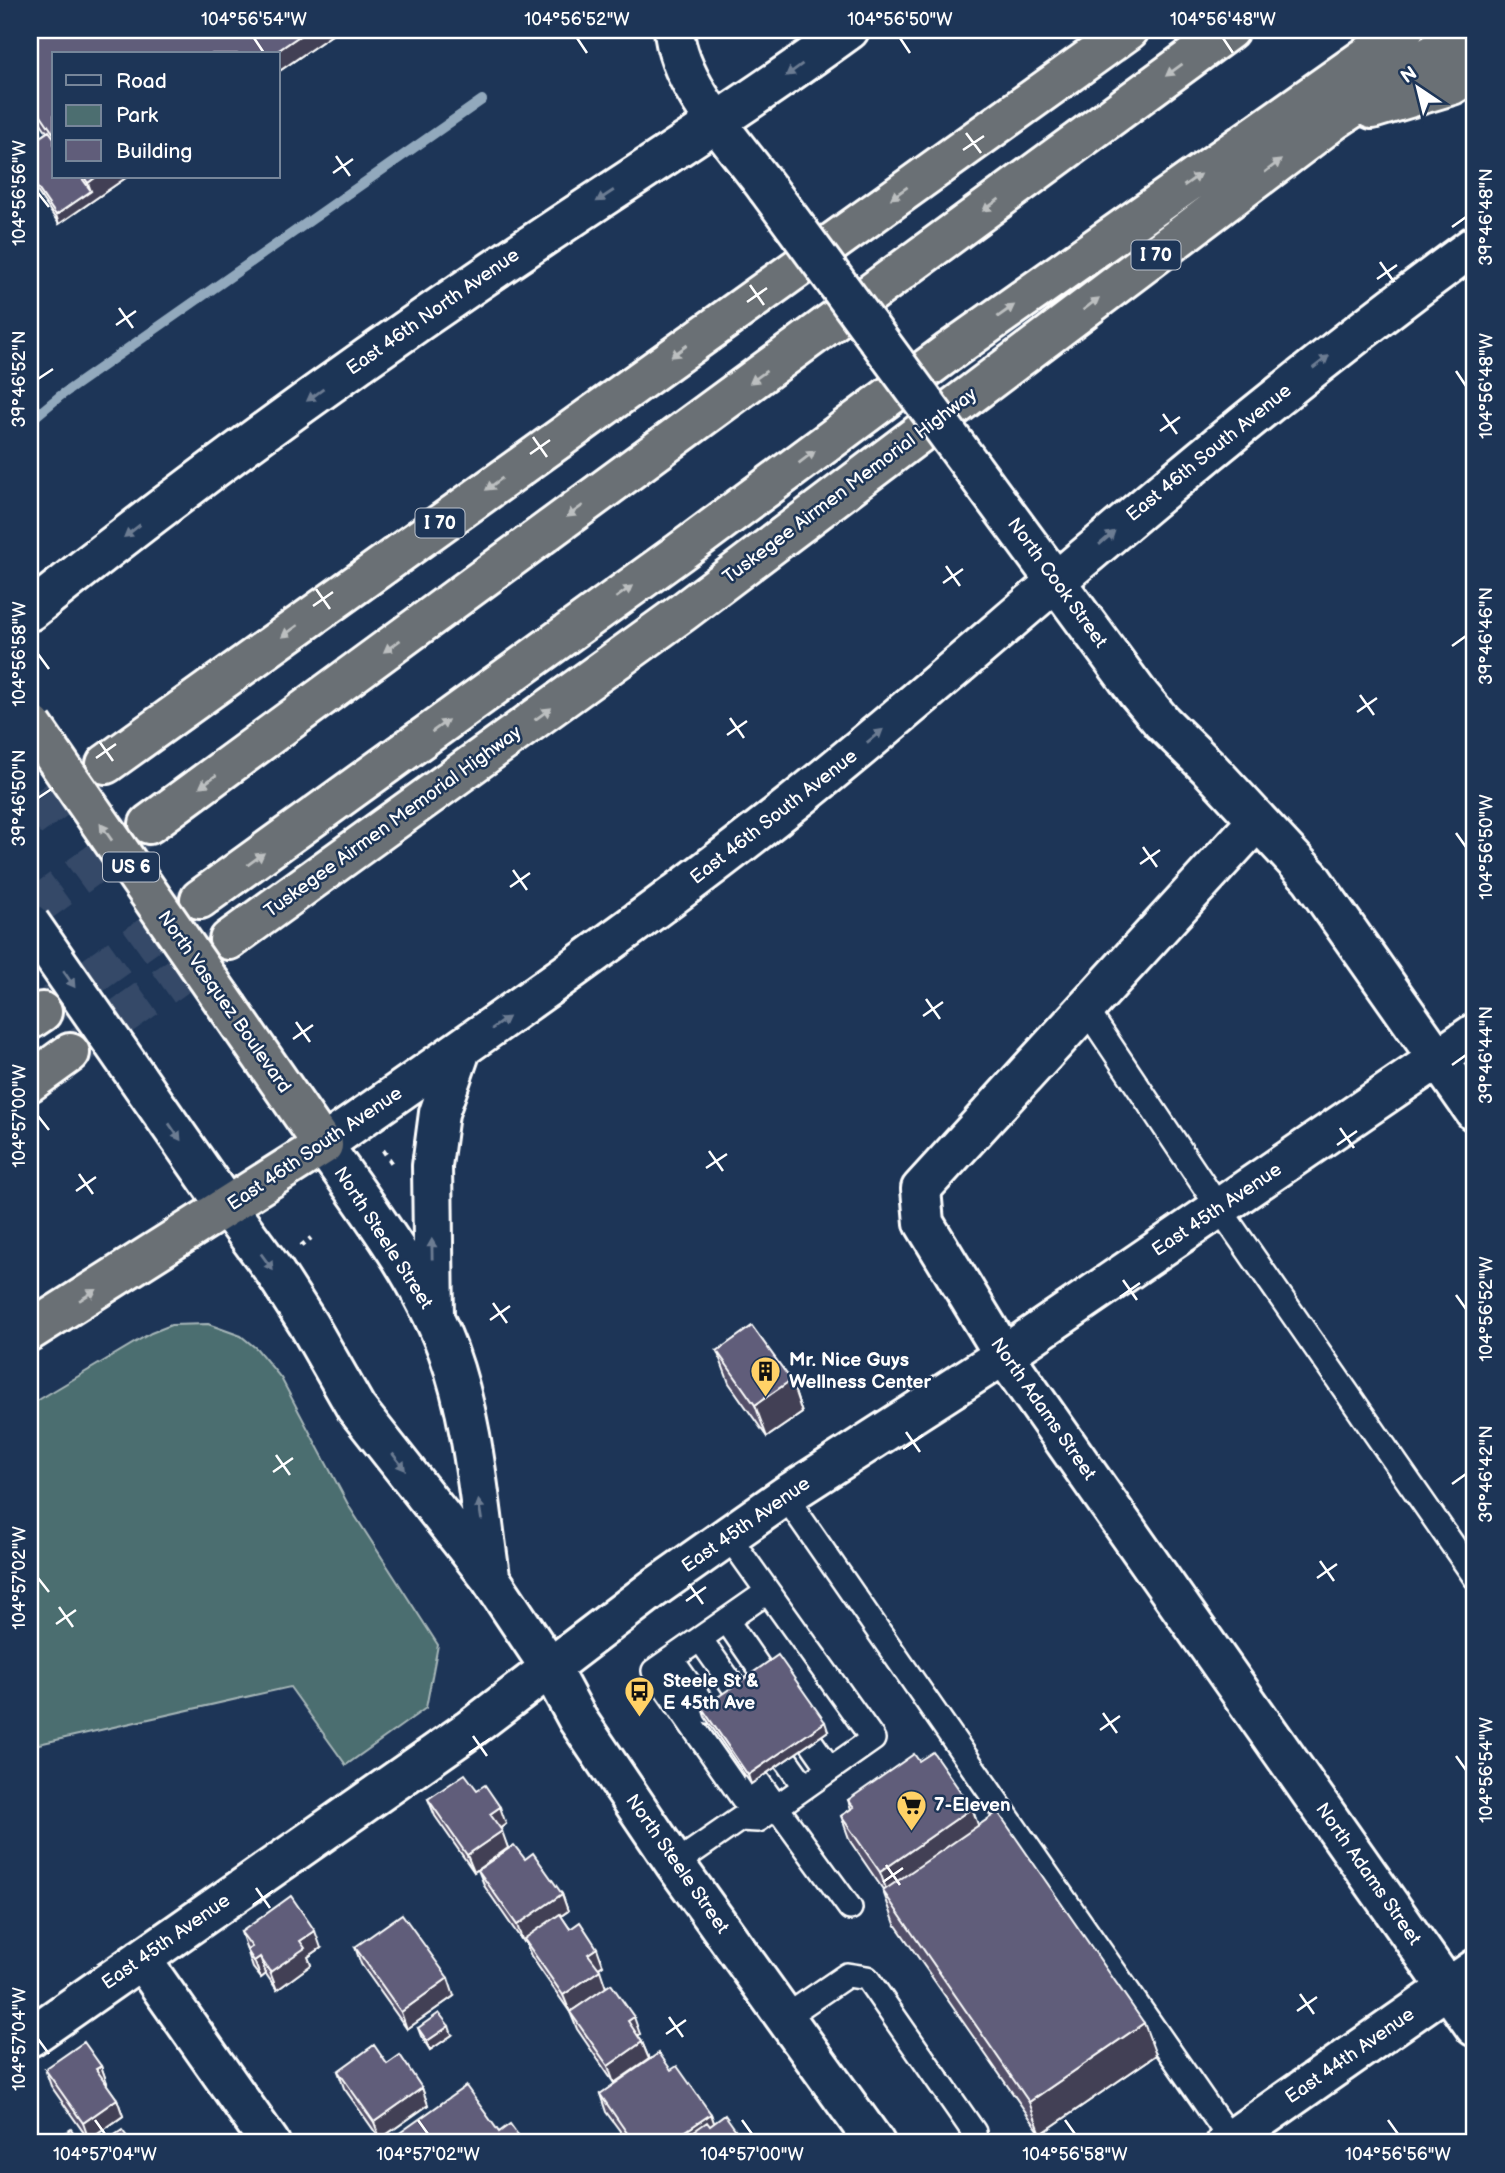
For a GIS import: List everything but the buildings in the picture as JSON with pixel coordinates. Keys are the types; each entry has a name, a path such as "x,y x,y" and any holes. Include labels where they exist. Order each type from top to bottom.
{"highway":[{"path":"1015,111 1084,30"},
{"name":"I 70","path":"106,764 1129,30"},
{"path":"149,824 1229,30"},
{"path":"200,899 680,552 950,351 1404,30"},
{"name":"Tuskegee Airmen Memorial Highway","path":"229,940 684,612 1333,121 1469,30"},
{"path":"1333,121 1452,85 1475,71"},
{"name":"North Vasquez Boulevard","path":"32,723 323,1146"},
{"path":"30,1082 70,1053"},
{"name":"East 46th South Avenue","path":"30,1331 323,1146"}],"street":[{"name":"North Cook Street","path":"674,30 680,60 693,87 1055,582 1162,722 1209,768 1311,878 1475,1112"},
{"name":"East 46th North Avenue","path":"30,611 165,505 330,384 507,261 719,122 849,30"},
{"name":"East 46th South Avenue","path":"323,1146 587,961 793,803 1304,375 1475,245"},
{"name":"North Adams Street","path":"1257,821 921,1189 924,1223 1004,1356 1462,1978 1475,2027"},
{"path":"30,923 227,1207"},
{"name":"East 45th Avenue","path":"30,2037 470,1729 653,1589 785,1496 1004,1356 1475,1033"},
{"path":"434,1318 431,1177 434,1140 439,1113 461,1050"},
{"name":"North Steele Street","path":"323,1146 396,1252 434,1318 449,1353 466,1419 490,1578"},
{"name":"North Steele Street","path":"227,1207 295,1303 356,1408 490,1578 550,1668 578,1720 675,1864 875,2143"},
{"path":"141,1959 270,2143"},
{"name":"East 44th Avenue","path":"1230,2142 1462,1978"}],"lane":[{"path":"1086,1009 1219,1208 1475,1577"},
{"path":"785,1496 1230,2142"},
{"path":"675,1864 740,1819 767,1813 873,1739 729,1536"},
{"path":"767,1592 654,1671 767,1813 850,1908"},
{"path":"727,1621 762,1672"},
{"path":"700,1639 736,1690"},
{"path":"671,1659 708,1711"},
{"path":"811,1742 830,1769"},
{"path":"785,1759 805,1787"},
{"path":"756,1779 767,1813"},
{"path":"784,2018 847,1975 867,1978 974,2132 975,2143"}],"path":[{"path":"378,1143 393,1166 401,1166"}],"green space":[{"path":"208,1324 241,1336 257,1349 281,1378 350,1508 438,1645 426,1708 346,1765 290,1687 30,1746 30,1405 151,1333 171,1325"}],"waterway":[{"path":"30,421 60,396 482,100"}],"tunnel":[{"path":"30,819 102,767"},
{"path":"30,911 144,828"},
{"path":"42,1012 200,899"},
{"path":"70,1053 229,940"}],"place":[{"name":"Mr. Nice Guys Wellness Center","path":"766,1398"},
{"name":"Steele St & E 45th Ave","path":"640,1719"},
{"name":"7-Eleven","path":"911,1832"}]}
